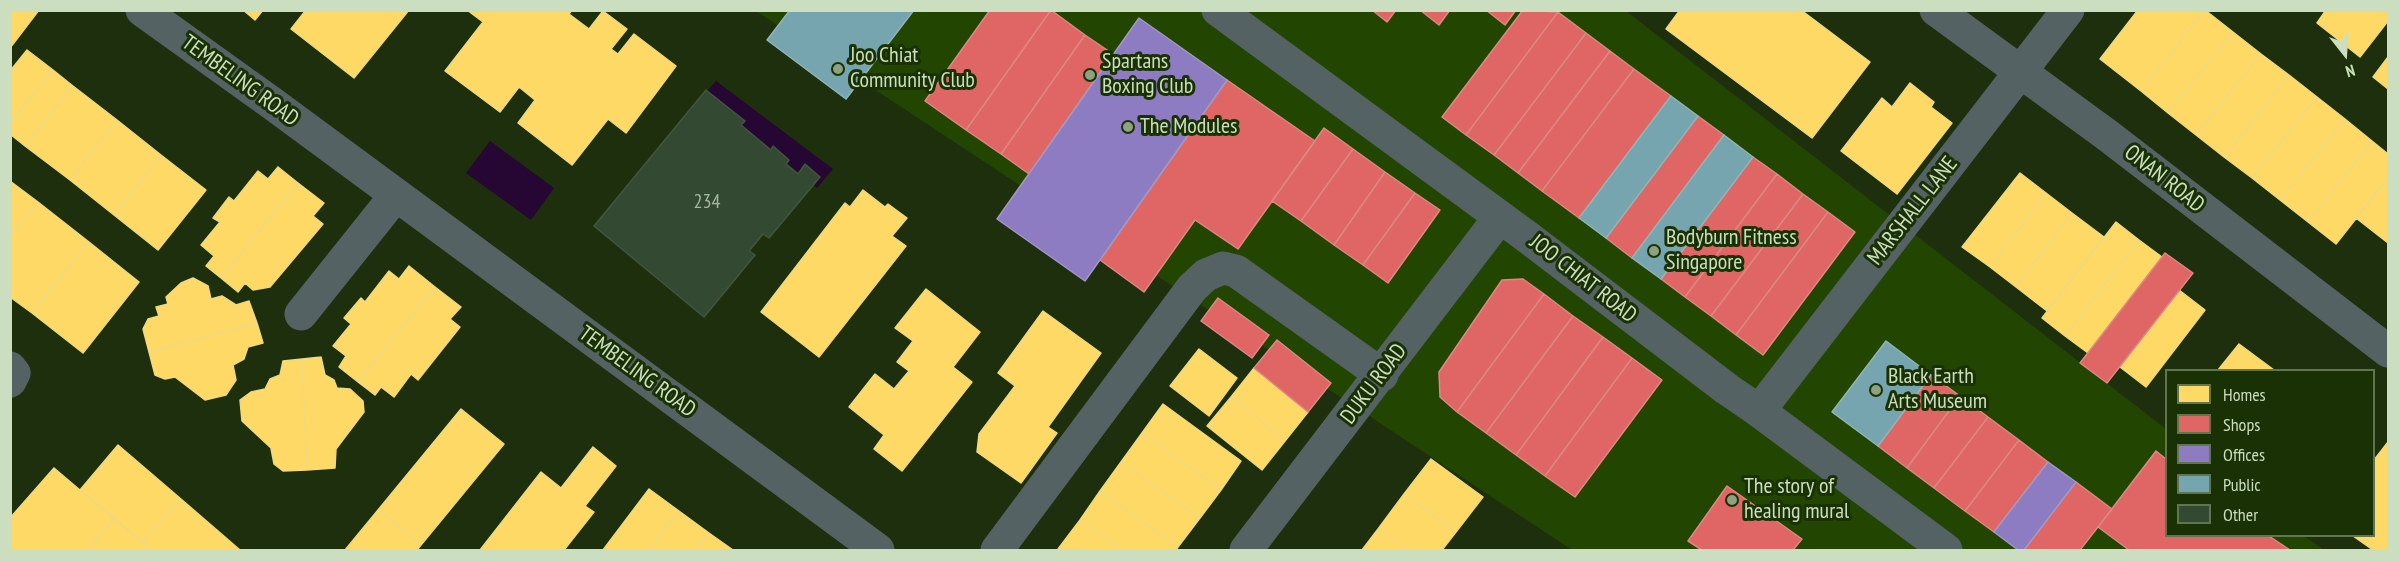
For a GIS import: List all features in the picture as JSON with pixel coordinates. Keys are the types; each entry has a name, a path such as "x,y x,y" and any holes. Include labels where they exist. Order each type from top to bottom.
{"street":[{"name":"TEMBELING ROAD","path":"142,10 878,550"},
{"name":"JOO CHIAT ROAD","path":"1218,10 1946,550"},
{"name":"ONAN ROAD","path":"1936,10 2022,72 2388,351"},
{"name":"MARSHALL LANE","path":"1759,411 2068,10"},
{"path":"301,314 396,195"},
{"name":"DUKU ROAD","path":"1246,550 1382,375 1500,217"},
{"path":"997,550 1192,288 1206,275 1223,268 1236,271 1382,375"},
{"path":"10,368 14,373 10,381"}],"shaded area":[{"path":"756,11 1626,11 2165,428 2165,537 2305,537 2324,550 1572,550"},
{"path":"716,81 833,169 817,188 704,95"},
{"path":"490,141 554,188 531,220 466,173"}],"building: Homes":[{"path":"10,10 39,10 10,48"},
{"path":"243,10 263,10 255,20"},
{"path":"306,10 409,10 354,78 291,29"},
{"path":"467,10 572,10 569,14 589,29 603,11 627,29 611,49 618,54 634,34 676,66 626,133 608,119 572,165 518,123 535,100 519,87 500,112 445,71 483,22"},
{"path":"1680,10 1801,10 1870,62 1812,138 1666,29"},
{"path":"2138,10 2205,10 2141,91 2100,59"},
{"path":"2205,10 2233,32 2168,113 2141,91"},
{"path":"2326,10 2388,10 2388,21 2360,57 2317,23"},
{"path":"2233,32 2261,54 2196,135 2168,113"},
{"path":"27,50 53,70 10,123 10,71"},
{"path":"2261,54 2289,75 2224,157 2196,135"},
{"path":"2388,57 2388,89 2373,77"},
{"path":"53,70 73,86 25,146 10,134 10,123"},
{"path":"2289,75 2317,97 2252,178 2224,157"},
{"path":"1910,83 1934,102 1931,107 1952,123 1897,194 1841,151 1882,98 1892,107"},
{"path":"73,86 117,120 70,180 25,146"},
{"path":"2317,97 2345,119 2280,200 2252,178"},
{"path":"2345,119 2372,141 2308,222 2280,200"},
{"path":"117,120 161,155 114,215 70,180"},
{"path":"2372,141 2388,154 2388,178 2336,244 2308,222"},
{"path":"161,155 206,190 158,250 114,215"},
{"path":"278,167 298,183 221,278 206,266 214,256 201,245 220,222 213,218 229,197 234,201 258,171 268,179"},
{"path":"2020,173 2046,193 1990,267 1962,247"},
{"path":"2388,178 2388,243 2356,218"},
{"path":"10,181 38,202 10,237"},
{"path":"298,183 324,203 313,216 323,224 270,287 253,290 245,283 238,292 221,278"},
{"path":"863,190 885,207 888,204 907,218 892,236 906,246 819,357 761,312 845,203 850,207"},
{"path":"2046,193 2072,213 2016,287 1990,267"},
{"path":"38,202 89,242 32,313 10,297 10,237"},
{"path":"2072,213 2104,237 2047,311 2016,287"},
{"path":"2116,222 2139,240 2065,336 2042,318"},
{"path":"2139,240 2162,257 2088,353 2065,336"},
{"path":"89,242 139,282 83,353 32,313"},
{"path":"409,266 435,287 358,382 339,367 346,356 333,346 351,324 344,318 361,298 365,302 389,271 399,279"},
{"path":"193,278 208,286 211,299 222,296 236,305 249,301 257,323 149,352 143,329 148,319 159,316 156,307 168,304 166,297 181,283"},
{"path":"435,287 461,307 450,319 460,327 418,380 411,374 394,397 381,387 375,395 358,382"},
{"path":"926,289 980,332 953,367 972,382 902,471 874,449 884,435 849,407 875,374 894,389 909,371 897,362 913,341 895,328"},
{"path":"2179,290 2205,310 2146,387 2120,367"},
{"path":"1043,311 1101,353 1048,427 1057,433 1021,483 977,452 979,434 1015,386 998,373"},
{"path":"257,323 263,343 248,347 244,359 233,365 236,380 226,395 205,400 175,377 165,379 155,375 149,352"},
{"path":"2239,344 2273,369 2219,369"},
{"path":"1199,349 1237,378 1209,416 1170,386"},
{"path":"321,357 325,375 334,380 337,388 350,389 363,401 364,412 336,449 335,468 307,470 302,359"},
{"path":"302,359 307,470 283,471 274,464 271,448 242,421 240,400 251,392 265,389 270,379 280,375 283,361"},
{"path":"1254,368 1308,412 1285,441 1231,397"},
{"path":"1231,397 1285,441 1262,470 1207,426"},
{"path":"1163,404 1241,461 1221,490 1142,433"},
{"path":"461,409 504,444 421,545 378,510"},
{"path":"1142,433 1221,490 1200,518 1121,462"},
{"path":"2388,442 2388,550 2373,550 2354,537 2375,537 2375,459"},
{"path":"118,445 181,499 143,543 80,490"},
{"path":"593,447 616,466 585,506 594,512 564,550 480,550 541,472 561,488"},
{"path":"1431,459 1483,497 1456,532 1404,494"},
{"path":"1121,462 1200,518 1178,547 1100,491"},
{"path":"54,468 114,519 88,550 10,550 10,518"},
{"path":"649,489 679,511 649,550 603,550"},
{"path":"1100,491 1178,547 1176,550 1123,550 1080,520"},
{"path":"1404,494 1456,532 1442,550 1407,550 1378,529"},
{"path":"181,499 240,550 151,550 143,543"},
{"path":"378,510 421,545 417,550 345,550"},
{"path":"679,511 709,533 696,550 649,550"},
{"path":"114,519 143,543 151,550 88,550"},
{"path":"1080,520 1123,550 1058,549"},
{"path":"1378,529 1407,550 1362,550"},
{"path":"709,533 733,550 696,550"}],"building: Shops":[{"path":"990,10 1051,10 966,130 925,101"},
{"path":"1051,10 1085,35 1001,154 966,130"},
{"path":"1372,10 1396,10 1387,22"},
{"path":"1420,10 1450,10 1439,25"},
{"path":"1486,10 1516,10 1505,25"},
{"path":"1523,10 1558,12 1466,135 1442,117"},
{"path":"1558,12 1586,33 1494,155 1466,135"},
{"path":"1586,33 1610,51 1518,173 1494,155"},
{"path":"1085,35 1113,54 1029,174 1001,154"},
{"path":"1610,51 1634,69 1542,191 1518,173"},
{"path":"1634,69 1671,96 1579,218 1542,191"},
{"path":"1227,80 1315,141 1238,249 1195,220 1144,292 1100,260"},
{"path":"1698,116 1724,135 1632,258 1606,238"},
{"path":"1324,128 1353,149 1301,221 1272,201"},
{"path":"1353,149 1385,172 1334,245 1301,221"},
{"path":"1753,157 1777,174 1685,297 1661,279"},
{"path":"1385,172 1415,193 1363,265 1334,245"},
{"path":"1777,174 1803,194 1711,316 1685,297"},
{"path":"1415,193 1440,210 1388,283 1363,265"},
{"path":"1803,194 1828,212 1736,335 1711,316"},
{"path":"1828,212 1855,232 1763,355 1736,335"},
{"path":"2165,253 2193,273 2107,383 2080,363"},
{"path":"1523,279 1544,294 1457,412 1440,397 1439,372 1502,280"},
{"path":"1544,294 1573,316 1486,433 1457,412"},
{"path":"1218,298 1269,335 1252,358 1201,321"},
{"path":"1573,316 1603,337 1516,455 1486,433"},
{"path":"1603,337 1632,358 1545,476 1516,455"},
{"path":"1277,340 1331,383 1308,412 1254,368"},
{"path":"1632,358 1662,380 1575,497 1545,476"},
{"path":"1931,375 1960,396 1907,468 1878,446"},
{"path":"1960,396 1988,417 1934,488 1907,468"},
{"path":"1988,417 2019,440 1965,511 1934,488"},
{"path":"2019,440 2048,462 1994,532 1965,511"},
{"path":"2156,451 2165,458 2165,537 2270,537 2290,550 2129,550 2098,527"},
{"path":"2076,482 2112,509 2080,550 2024,550"},
{"path":"1727,486 1802,539 1793,550 1702,550 1688,541"}],"building: Offices":[{"name":"The Modules","path":"1139,18 1227,80 1085,281 997,219"},
{"path":"2048,462 2076,482 2024,550 2018,550 1994,532"}],"building: Public":[{"name":"Joo Chiat Community Club","path":"790,10 914,10 846,99 767,40"},
{"path":"1671,96 1698,116 1606,238 1579,218"},
{"path":"1724,135 1753,157 1661,279 1632,258"},
{"path":"1886,341 1931,375 1878,446 1832,412"}],"building: Other":[{"path":"706,90 745,121 741,125 771,150 773,146 789,160 786,164 798,174 805,164 820,177 769,238 763,234 749,251 755,255 704,317 594,226"}],"place":[{"name":"Joo Chiat Community Club","path":"838,69"},
{"name":"Spartans Boxing Club","path":"1090,75"},
{"name":"The Modules","path":"1128,127"},
{"name":"Bodyburn Fitness Singapore","path":"1654,251"},
{"name":"Black Earth Arts Museum","path":"1876,390"},
{"name":"The story of healing mural","path":"1732,500"}]}
